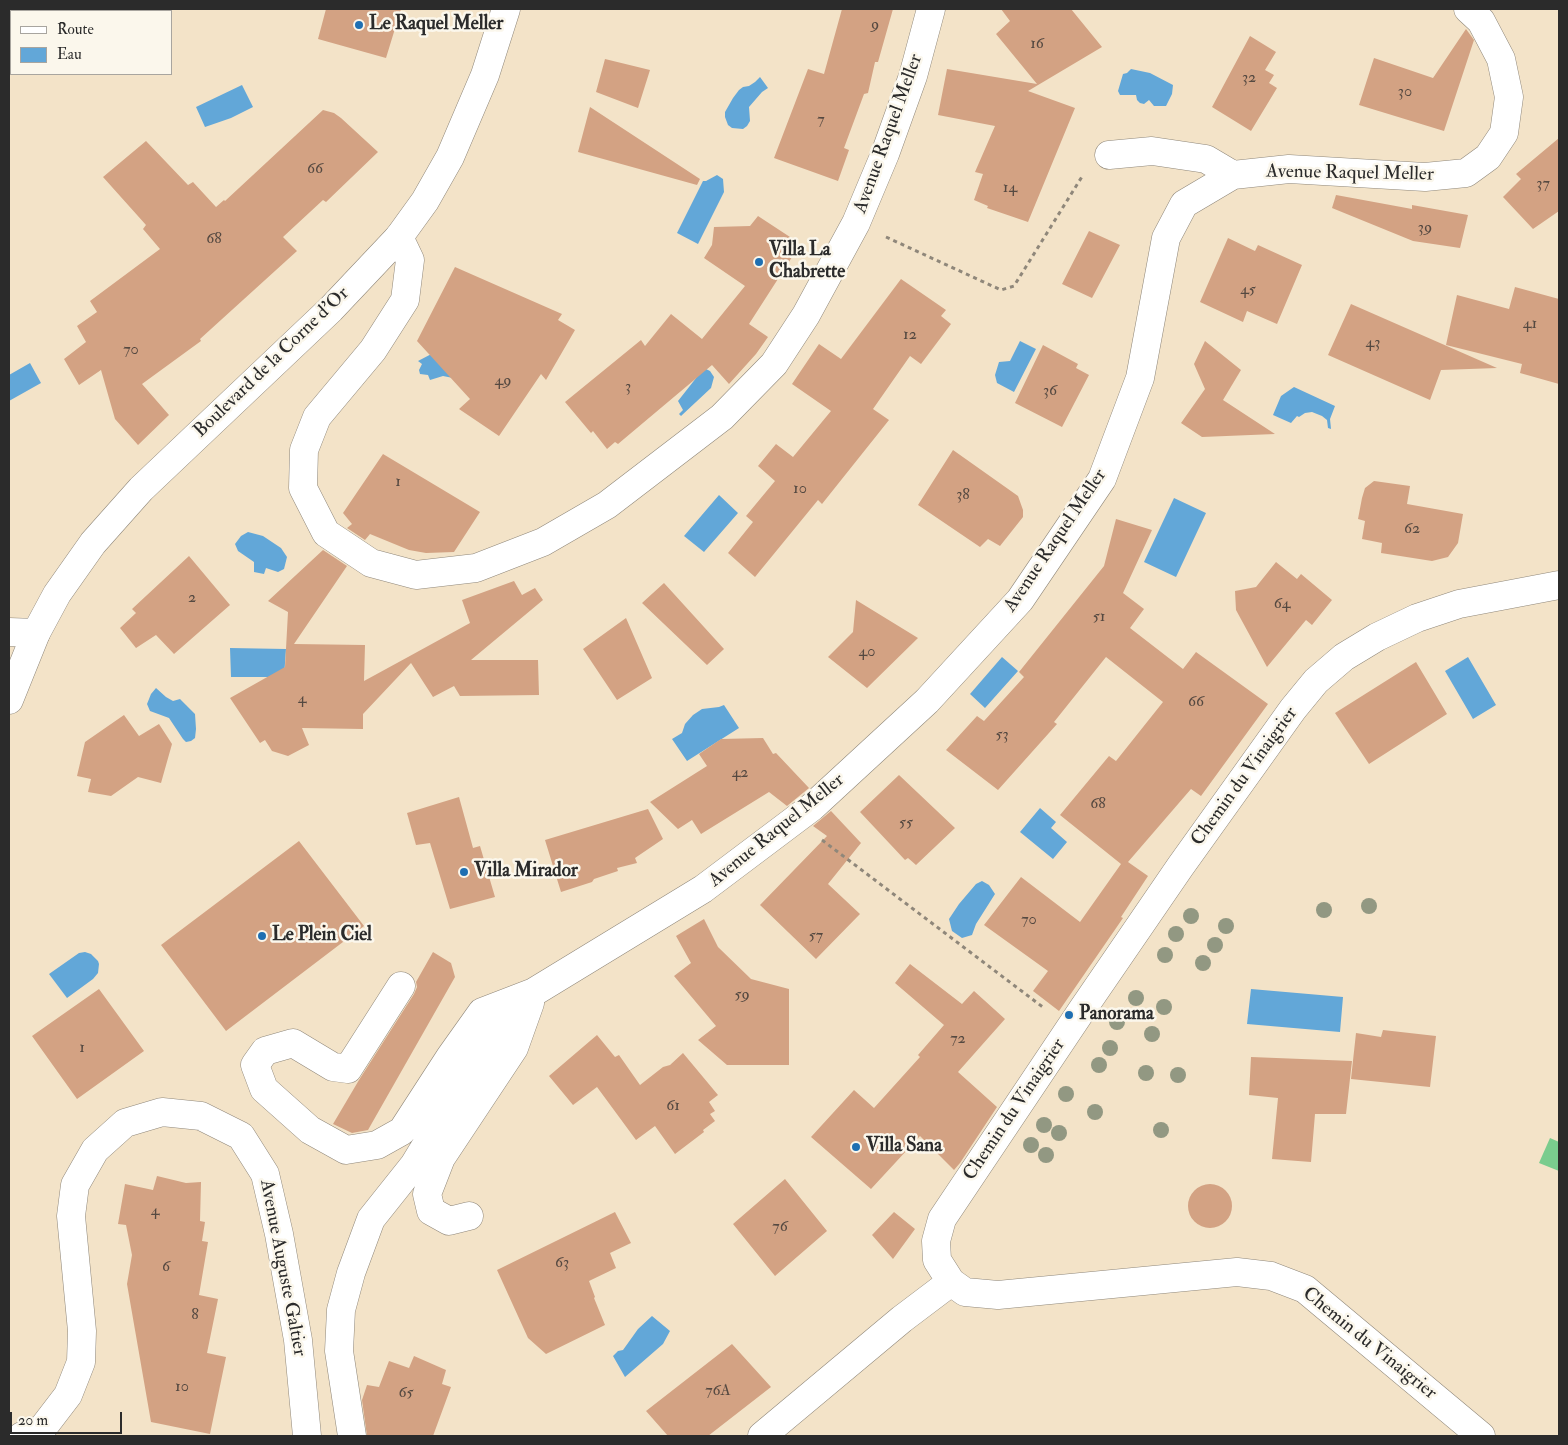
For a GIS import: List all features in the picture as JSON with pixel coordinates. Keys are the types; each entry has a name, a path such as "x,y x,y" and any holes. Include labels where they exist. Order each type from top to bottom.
{"street":[{"name":"Boulevard de la Corne d'Or","path":"9,700 36,633 57,594 93,543 141,489 331,309 399,237 425,201 450,157 484,75 506,9"},
{"name":"Avenue Raquel Meller","path":"399,237 410,260 405,300 373,350 317,417 304,450 303,488 326,534 371,563 416,575 476,568 543,542 607,505 722,417 774,364 806,315 856,222 901,111 913,76 931,9"},
{"name":"Avenue Raquel Meller","path":"534,992 703,889 820,800 928,701 1020,600 1102,479 1140,378 1166,238 1184,204 1233,176 1289,169 1424,177 1466,173 1488,157 1504,133 1509,97 1501,59 1481,21 1468,9"},
{"path":"1109,155 1152,151 1206,160 1233,176"},
{"name":"Chemin du Vinaigrier","path":"1480,1436 1305,1289 1271,1276 1237,1272 998,1295 965,1292 950,1282 936,1260 936,1241 942,1219 1180,867 1293,709 1316,681 1344,657 1377,637 1417,618 1458,604 1559,585"},
{"path":"9,632 36,633"},
{"path":"401,986 348,1069 333,1067 293,1043 265,1051 255,1065 264,1088 310,1130 346,1150 377,1145 402,1131 482,1012 534,992"},
{"path":"469,1216 448,1221 431,1211 427,1194 441,1158 514,1048 534,992"},
{"path":"352,1436 339,1351 341,1310 351,1273 371,1219 414,1166 490,1040 534,992"},
{"name":"Avenue Auguste Galtier","path":"22,1436 42,1429 68,1395 81,1362 82,1332 71,1216 75,1186 95,1150 125,1123 162,1112 201,1116 241,1136 265,1174 279,1234 298,1340 307,1436"},
{"path":"762,1436 902,1319 950,1282"}],"path":[{"path":"856,222 1000,290 1014,286 1084,174 1109,155"},
{"path":"795,820 1047,1009"}],"green space":[{"path":"1550,1138 1559,1142 1559,1171 1539,1163"}],"water":[{"path":"1131,69 1150,73 1173,85 1172,94 1166,106 1154,106 1149,100 1144,104 1140,103 1136,95 1120,95 1118,91 1123,74"},
{"path":"760,77 768,88 749,107 750,121 743,129 732,128 728,125 725,112 739,90 749,86"},
{"path":"242,85 253,107 231,118 205,127 196,107"},
{"path":"717,175 723,179 724,192 698,244 677,233 703,181"},
{"path":"1020,341 1036,349 1014,392 997,383 995,375 999,362 1010,361"},
{"path":"441,349 453,378 443,376 430,380 428,375 420,374 419,370 422,364 418,361"},
{"path":"30,363 41,383 9,401 9,375"},
{"path":"704,368 710,371 714,377 711,388 681,416 679,414 683,410 678,401"},
{"path":"1294,387 1335,406 1330,419 1331,429 1328,428 1327,420 1312,412 1297,416 1291,423 1273,415 1281,396"},
{"path":"719,495 738,513 704,552 684,536"},
{"path":"1174,498 1206,513 1176,577 1144,562"},
{"path":"248,532 263,536 281,548 287,557 284,569 278,572 266,568 264,574 254,572 254,562 238,551 235,544 241,536"},
{"path":"230,648 286,649 284,677 231,677"},
{"path":"1002,657 1018,671 985,708 970,694"},
{"path":"1468,657 1496,705 1473,719 1445,671"},
{"path":"156,688 173,701 180,699 195,714 195,738 191,741 186,742 183,739 169,718 150,711 147,704"},
{"path":"724,705 739,728 687,761 672,739 682,733 685,724 702,709"},
{"path":"1040,808 1056,822 1051,828 1067,842 1053,859 1020,832"},
{"path":"982,881 989,885 995,894 976,924 972,935 962,938 952,931 949,919 976,884"},
{"path":"79,953 91,954 98,961 98,973 93,979 67,998 49,974"},
{"path":"1251,989 1343,997 1340,1032 1247,1024"},
{"path":"652,1316 670,1331 663,1344 625,1377 613,1356 618,1351 623,1350 638,1329"}],"building":[{"name":"Le Raquel Meller","path":"326,9 401,9 386,58 318,39"},
{"path":"842,9 893,9 878,62 875,62 868,93 864,94 844,148 849,150 838,181 774,158 808,69 824,74"},
{"path":"1001,9 1071,9 1102,47 1028,91 1075,108 1028,222 987,208 988,206 974,200 983,174 975,172 995,126 938,115 947,69 1037,84 996,34 1010,21"},
{"path":"1466,29 1474,40 1444,131 1359,105 1374,58 1433,78"},
{"path":"1250,36 1276,52 1265,70 1274,75 1269,83 1277,88 1251,131 1212,107"},
{"path":"605,59 650,70 638,108 596,92"},
{"path":"590,107 700,179 697,185 578,152"},
{"path":"323,110 334,113 341,118 378,152 326,202 323,200 283,237 297,251 200,339 201,341 142,384 169,415 138,445 115,419 101,370 79,385 64,359 86,342 77,326 97,312 90,301 160,249 143,229 146,225 103,177 146,141 188,185 193,182 216,207 225,201"},
{"path":"1559,138 1559,211 1533,229 1503,197 1521,179 1516,174"},
{"path":"1336,195 1412,209 1412,205 1468,215 1460,248 1413,241 1332,208"},
{"path":"758,216 790,237 783,246 794,254 749,324 768,337 756,354 729,384 712,365 618,444 615,442 607,449 593,431 591,433 565,402 641,340 645,346 671,314 702,339 745,286 704,258 712,245 714,227 750,226"},
{"path":"1089,231 1120,245 1092,298 1062,284"},
{"path":"1228,238 1255,251 1258,245 1302,265 1277,324 1247,311 1243,322 1200,302"},
{"path":"455,267 562,314 558,320 575,330 546,380 541,374 499,436 459,409 470,399 417,341"},
{"path":"901,279 946,310 941,316 951,324 921,364 910,356 873,409 889,420 822,504 818,500 755,577 728,553 753,522 746,516 775,481 758,466 776,444 793,457 831,411 792,384 819,344 841,359"},
{"path":"1515,287 1559,299 1559,384 1520,373 1522,364 1446,345 1457,295 1509,309"},
{"path":"1351,304 1497,368 1441,370 1430,400 1328,355"},
{"path":"1205,341 1241,370 1223,400 1275,434 1202,437 1181,423 1205,389 1194,364"},
{"path":"1043,345 1078,364 1076,368 1089,375 1062,427 1015,403"},
{"path":"953,450 1018,496 1023,510 1023,517 1000,546 988,539 980,547 918,505"},
{"path":"383,454 480,512 454,552 426,553 409,550 370,534 365,540 347,528 352,524 343,513"},
{"path":"1374,481 1410,486 1407,504 1463,514 1458,543 1448,557 1432,561 1381,553 1382,543 1362,539 1365,521 1358,519 1362,498 1365,488"},
{"path":"1116,519 1152,530 1123,593 1144,609 1130,628 1183,669 1196,652 1268,704 1201,796 1191,789 1128,862 1148,876 1121,917 1123,918 1059,1011 1033,991 1048,971 984,925 1021,877 1080,922 1121,864 1060,815 1109,756 1116,761 1163,702 1106,657 1054,722 1057,724 998,790 946,750 977,716 984,721 1024,677 1019,672 1104,566"},
{"path":"323,550 347,566 294,644 365,645 364,681 470,623 462,600 514,581 522,595 535,588 543,600 471,660 538,660 539,695 460,696 454,686 433,697 411,663 363,714 363,729 302,728 309,745 288,756 272,751 265,740 260,743 230,698 285,667 288,612 268,601"},
{"path":"189,556 230,605 174,654 156,635 136,648 120,628 136,613 132,609"},
{"path":"1276,562 1297,579 1301,574 1332,600 1312,625 1306,620 1267,667 1236,610 1235,591 1256,587"},
{"path":"664,583 724,649 707,665 642,603"},
{"path":"856,600 918,638 867,688 828,657 853,632"},
{"path":"626,618 652,678 617,700 583,649"},
{"path":"1416,662 1447,714 1369,764 1335,713"},
{"path":"124,715 139,736 159,724 172,744 161,783 138,777 111,796 88,792 91,779 77,776 85,742"},
{"path":"763,738 773,754 776,753 809,788 787,806 769,792 701,834 692,820 678,829 650,802 707,766 699,754 721,739"},
{"path":"899,775 955,828 916,865 908,858 905,860 860,812"},
{"name":"Villa Mirador","path":"459,797 473,848 480,846 495,897 450,909 430,843 416,845 407,813"},
{"path":"648,809 663,839 635,858 637,863 617,868 618,871 561,892 545,840"},
{"path":"831,811 861,843 828,884 860,914 816,959 760,905 827,836 813,826"},
{"name":"Le Plein Ciel","path":"299,841 364,926 226,1031 161,945"},
{"path":"704,919 718,947 751,979 789,989 789,1065 727,1065 698,1040 716,1026 674,976 691,963 676,936"},
{"path":"433,952 451,963 455,977 368,1130 352,1133 333,1124 414,994 417,987 416,982"},
{"path":"910,964 962,1004 974,991 1005,1019 958,1072 997,1107 954,1170 920,1136 871,1189 811,1137 854,1090 874,1108 920,1057 918,1055 944,1025 895,983"},
{"path":"99,989 144,1051 77,1099 32,1036"},
{"path":"1383,1030 1436,1036 1430,1087 1351,1079 1356,1033 1381,1037"},
{"path":"597,1035 615,1057 619,1055 640,1085 663,1067 670,1065 683,1053 718,1095 709,1102 715,1111 710,1114 715,1121 675,1154 655,1126 636,1140 597,1087 573,1105 549,1076"},
{"path":"1251,1057 1352,1061 1346,1114 1315,1114 1311,1162 1272,1159 1278,1098 1249,1095"},
{"path":"157,1176 186,1183 201,1182 200,1221 205,1222 202,1241 208,1242 199,1295 218,1299 207,1353 226,1357 210,1434 151,1422 127,1284 132,1255 126,1225 118,1224 125,1184 153,1190"},
{"path":"785,1179 827,1231 775,1276 733,1224"},
{"path":"1206,1184 1214,1184 1226,1190 1232,1206 1226,1222 1214,1228 1206,1228 1194,1222 1188,1210 1188,1202 1194,1190"},
{"path":"615,1212 631,1243 610,1253 616,1268 589,1281 605,1325 546,1354 528,1338 497,1270"},
{"path":"894,1212 915,1229 893,1259 872,1235"},
{"path":"732,1344 771,1387 708,1436 668,1436 646,1411"},
{"path":"414,1356 446,1370 442,1384 451,1387 433,1436 367,1436 362,1400 367,1385 379,1387 389,1361 409,1368"}],"place":[{"name":"Le Raquel Meller","path":"359,25"},
{"name":"Villa La Chabrette","path":"759,262"},
{"name":"Villa Mirador","path":"464,872"},
{"name":"Le Plein Ciel","path":"262,936"},
{"name":"Panorama","path":"1069,1015"},
{"name":"Villa Sana","path":"856,1147"}]}
